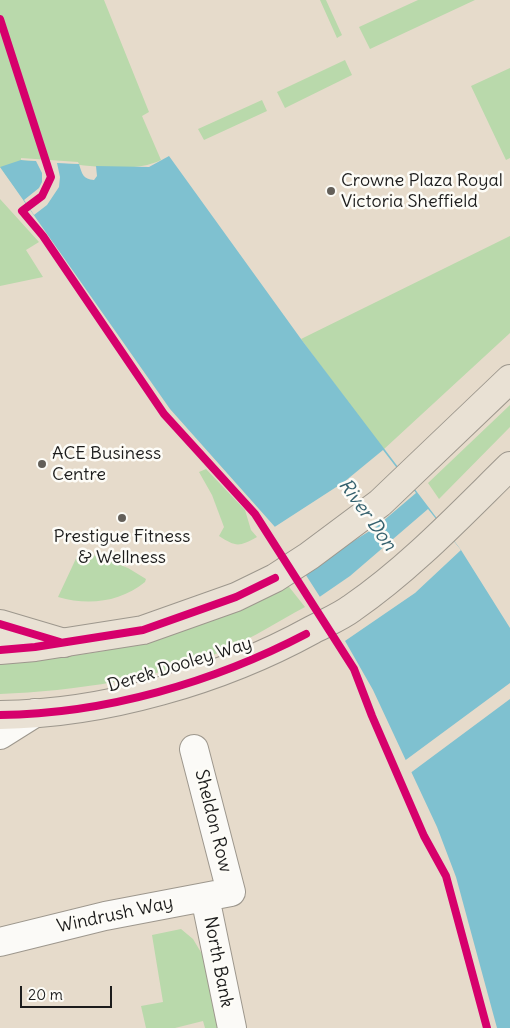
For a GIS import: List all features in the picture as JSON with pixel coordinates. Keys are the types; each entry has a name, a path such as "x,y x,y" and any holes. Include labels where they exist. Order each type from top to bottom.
{"main road":[{"path":"0,650 64,643 143,630 236,597 275,578 353,524 419,467 510,379"},
{"name":"Derek Dooley Way","path":"0,716 35,713 137,697 248,661 306,634 351,609 420,553 510,466"},
{"path":"0,624 64,643"}],"street":[{"path":"0,735 35,713"},
{"name":"Sheldon Row","path":"194,749 218,894"},
{"name":"Windrush Way","path":"0,942 105,916 218,894"},
{"name":"North Bank","path":"218,894 232,1028"}],"green space":[{"path":"0,0 104,0 149,112 142,116 161,160 137,167 123,168 53,162 24,200 0,167"},
{"path":"320,0 326,0 342,35 337,38"},
{"path":"418,0 475,0 370,49 359,27"},
{"path":"345,60 352,75 285,108 277,92"},
{"path":"510,68 510,158 506,160 471,86"},
{"path":"262,100 267,111 204,140 198,129"},
{"path":"0,199 39,242 26,250 43,277 0,286"},
{"path":"510,236 510,333 383,450 301,339"},
{"path":"510,405 510,427 439,499 428,483"},
{"path":"206,469 245,510 251,530 257,537 246,543 234,544 219,536 224,527 212,495 199,472"},
{"path":"80,550 128,568 146,579 145,582 125,594 104,600 81,601 58,597"},
{"path":"286,583 305,607 227,649 173,668 116,682 57,690 0,694 0,662 57,658 104,651 156,638"},
{"path":"181,929 193,939 205,959 220,1028 205,1028 203,1021 175,1028 146,1028 141,1006 163,1002 152,935"}],"water":[{"name":"River Don","path":"169,156 301,339 461,550 510,628 510,1028 497,1028 456,877 437,827 373,690 320,597 275,527 170,409 0,167 21,160 79,164 84,175 94,180 97,176 96,166 149,167"}],"pier":[{"path":"21,158 78,162 79,164 57,163 60,177 59,187 47,205 34,215 24,200 39,188 42,182 42,173 36,161 21,160"},
{"path":"383,450 416,493 376,527 302,573 273,528 344,482"},
{"path":"428,509 461,550 415,593 342,643 318,598 350,576"},
{"path":"510,683 510,699 409,774 403,762"}],"cycle path":[{"path":"0,19 51,177 42,196 22,211 43,236 164,414 255,514 354,669 372,716 424,836 446,876 487,1028"},
{"path":"0,650 35,647 143,630 236,597 275,578"},
{"path":"0,624 60,642"},
{"path":"0,715 79,709 119,702 158,692 234,667 306,634"}],"place":[{"name":"Crowne Plaza Royal Victoria Sheffield","path":"331,191"},
{"name":"ACE Business Centre","path":"42,464"},
{"name":"Prestigue Fitness & Wellness","path":"122,518"}]}
